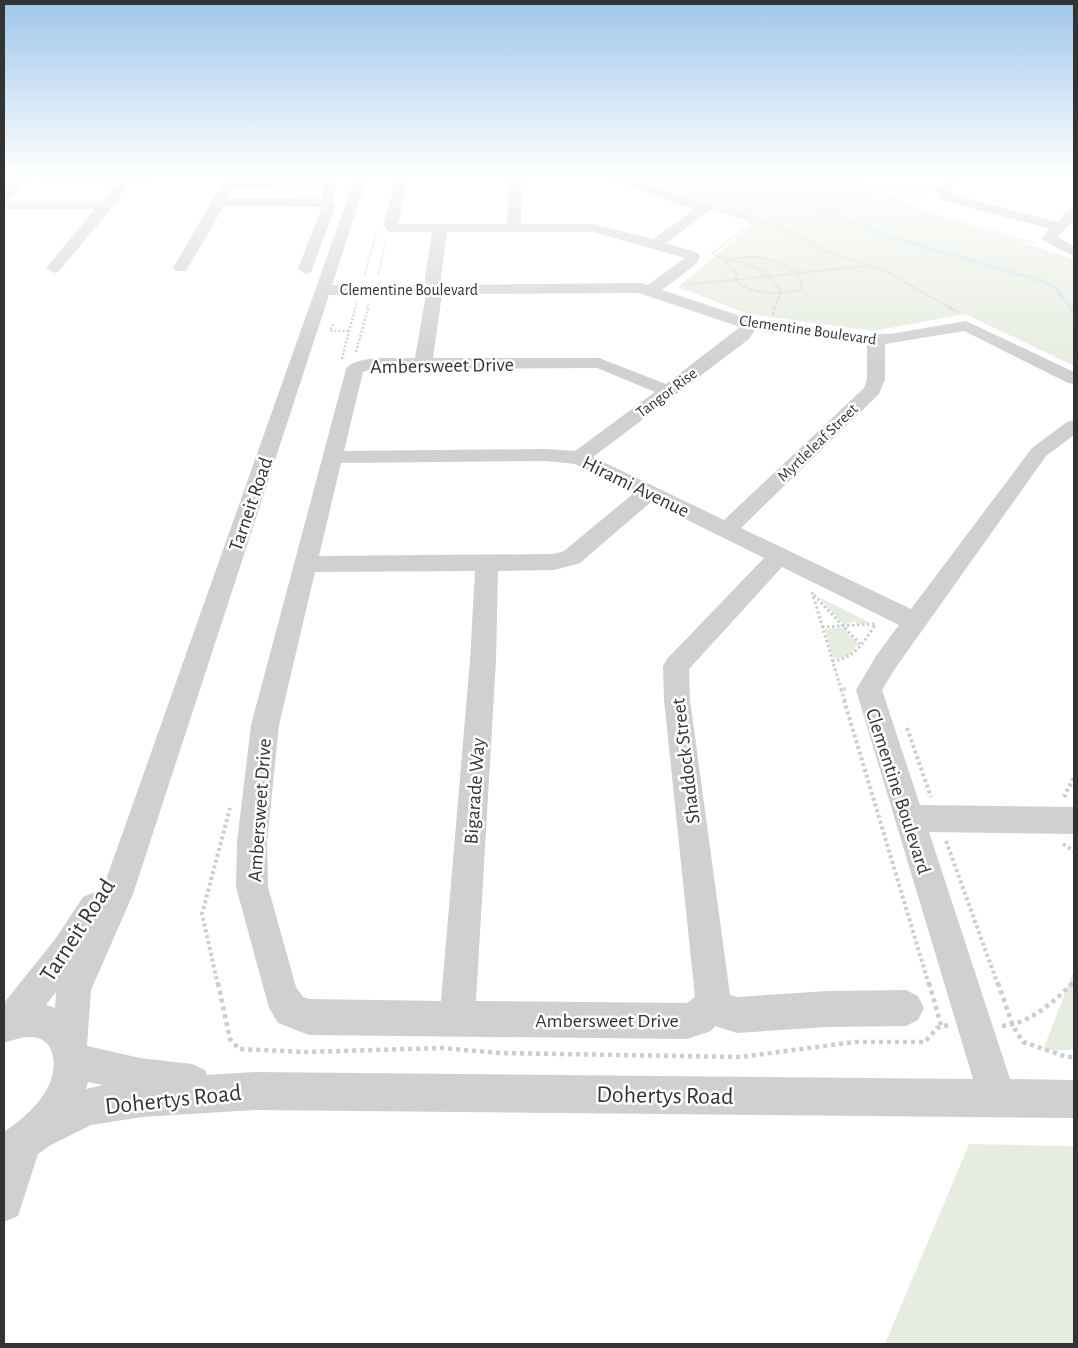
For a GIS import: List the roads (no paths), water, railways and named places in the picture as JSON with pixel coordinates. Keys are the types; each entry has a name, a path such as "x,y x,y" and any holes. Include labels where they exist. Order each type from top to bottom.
{"street":[{"path":"54,268 79,238"},
{"path":"181,268 199,238"},
{"path":"306,269 317,238"},
{"name":"Tarneit Road","path":"21,1143 55,1111 67,1088 71,1054 74,989 117,894 341,238"},
{"path":"423,364 435,289 433,278 439,238"},
{"path":"632,238 691,255 693,259 652,290"},
{"path":"656,244 664,238"},
{"path":"1049,238 1050,240 1074,252"},
{"name":"Clementine Boulevard","path":"323,290 625,288 652,290 751,324 876,340 966,326 1074,379"},
{"name":"Tangor Rise","path":"579,458 742,335 751,324"},
{"name":"Myrtleleaf Street","path":"726,530 872,390 876,379 876,340"},
{"name":"Ambersweet Drive","path":"668,391 599,363 370,364 355,369 304,564 265,725 252,842 252,887 281,996 291,1010 309,1017 687,1021 698,1018 712,1005"},
{"name":"Clementine Boulevard","path":"998,1099 869,690 874,679 1039,452 1074,426"},
{"name":"Hirami Avenue","path":"332,457 555,455 579,458 915,622"},
{"path":"304,564 487,563 564,560 572,557 649,492"},
{"name":"Shaddock Street","path":"712,1005 713,990 677,700 676,666 779,556"},
{"name":"Bigarade Way","path":"457,1019 483,670 487,563"},
{"path":"908,818 1074,820"},
{"name":"Tarneit Road","path":"7,1024 68,950 138,834"},
{"path":"712,1005 722,1011 737,1015 802,1010 906,1008"},
{"path":"7,1024 29,1019 47,1022 61,1030 71,1054"},
{"name":"Dohertys Road","path":"71,1054 92,1064 140,1077 255,1090"},
{"name":"Dohertys Road","path":"21,1143 88,1107 142,1098 255,1090 1074,1099"},
{"path":"4,1202 21,1143"}],"waterway":[{"path":"894,238 1041,281 1055,288 1072,309"},
{"path":"1071,308 1074,312"}]}
